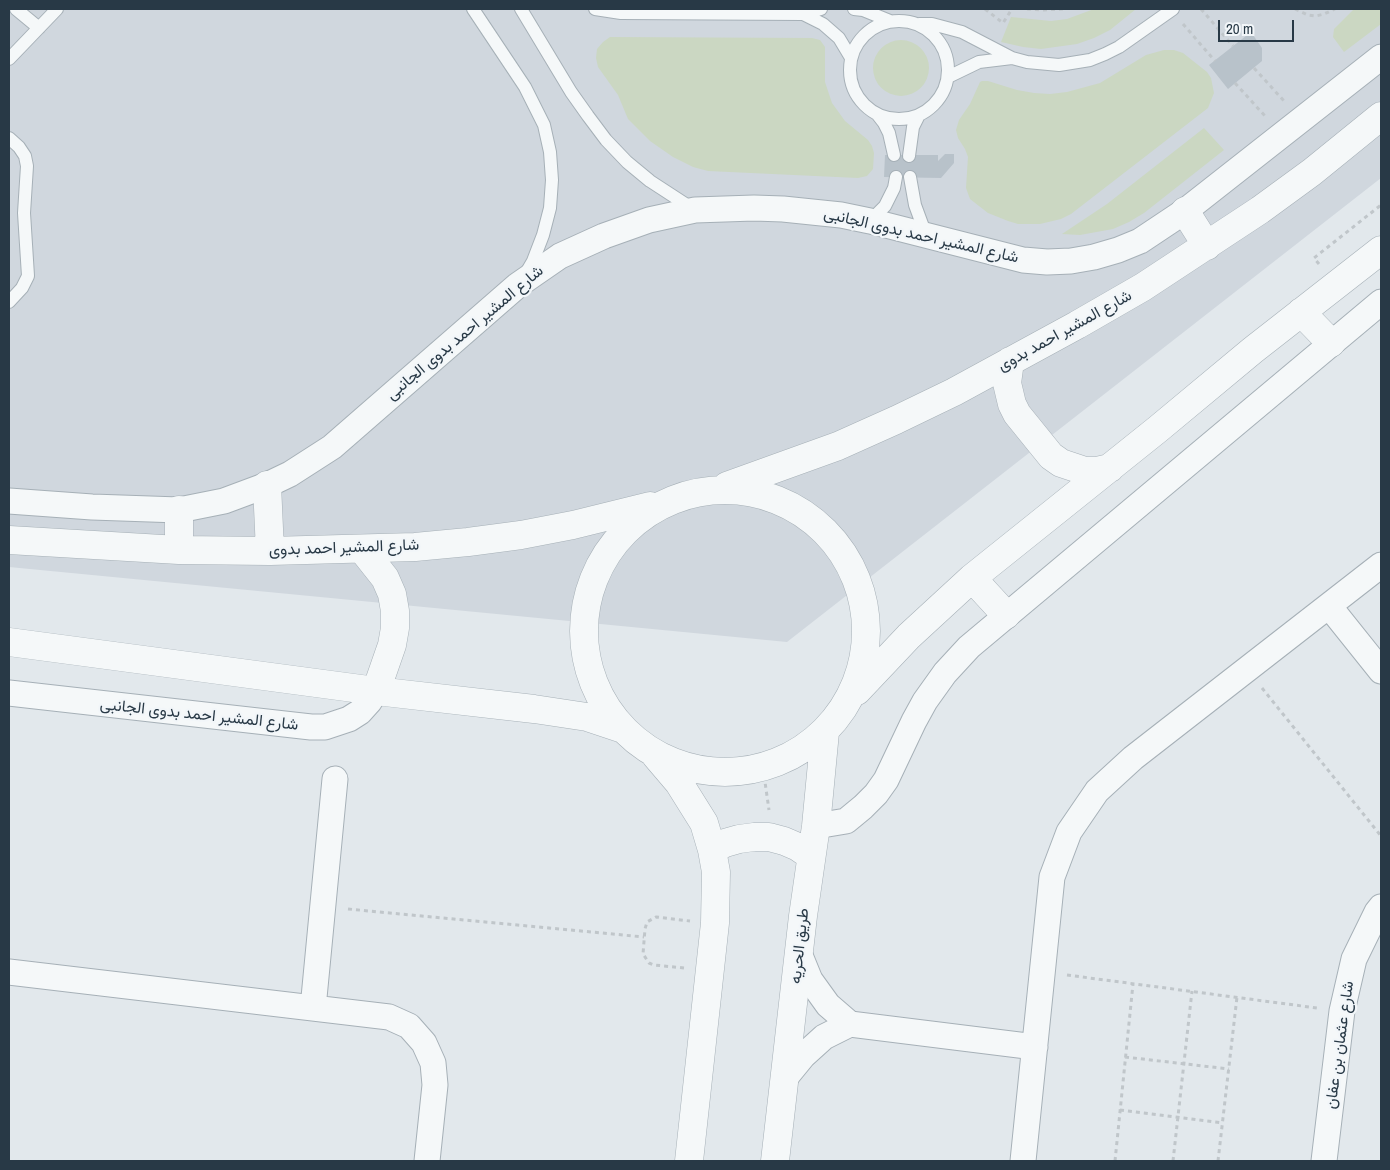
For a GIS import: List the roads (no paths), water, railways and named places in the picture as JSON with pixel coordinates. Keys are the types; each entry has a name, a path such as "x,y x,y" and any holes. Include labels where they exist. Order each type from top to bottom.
{"street":[{"name":"شارع المشير احمد بدوى الجانبى","path":"9,501 92,507 179,510 224,501 268,485 290,474 332,447 518,285 560,256 604,236 649,220 695,210 725,208 783,209 841,215 870,221 1023,260 1047,262 1094,257 1140,241 1185,210 1381,57"},
{"name":"شارع المشير احمد بدوى","path":"717,490 838,446 912,412 1010,361 1143,287 1260,210 1312,172 1381,116"},
{"path":"1185,210 1207,246"},
{"path":"653,753 679,765 707,772 735,772 763,768 807,748 826,732 851,698 910,636 972,578 1110,468 1218,378 1381,250"},
{"path":"816,826 846,821 876,794 895,764 914,721 946,673 969,647 1381,302"},
{"path":"1301,312 1331,343"},
{"path":"1010,361 1007,383 1012,404 1017,414 1051,456 1072,468 1097,470 1110,468"},
{"path":"268,485 270,551"},
{"path":"689,1161 715,923 716,872 704,823 679,783 653,753 623,729 601,701 588,669 583,634 586,600 598,567 618,538 644,514 675,498 717,490 751,492 782,501 811,518 835,542 853,569 864,601 868,634 863,667 851,698"},
{"name":"شارع المشير احمد بدوى","path":"9,540 179,550 270,551 362,549 450,544 521,535 573,525 675,498"},
{"path":"179,510 179,550"},
{"path":"362,549 385,578 392,594 396,611 392,645 376,691"},
{"path":"1023,1161 1052,878 1070,832 1097,791 1133,758 1381,565"},
{"path":"972,578 1006,615"},
{"path":"1329,606 1381,671"},
{"path":"9,642 376,691 464,700 560,713 587,717 623,729"},
{"name":"شارع المشير احمد بدوى الجانبى","path":"9,693 325,727 343,722 360,712 376,691"},
{"name":"طريق الحريه","path":"776,1161 826,732"},
{"path":"313,1008 335,779"},
{"path":"712,850 725,843 754,836 784,841 798,847 811,856"},
{"name":"شارع عثمان بن عفان","path":"1324,1161 1342,1011 1354,959 1381,907"},
{"path":"799,953 810,980 828,1004 850,1024 1035,1047"},
{"path":"9,972 388,1017 409,1026 424,1042 433,1063 435,1085 427,1161"},
{"path":"785,1078 803,1056 824,1038 850,1024"}],"lane":[{"path":"16,9 38,28"},
{"path":"9,59 57,9"},
{"path":"473,9 525,87 544,125 550,152 552,180 550,208 543,235 533,261 518,285"},
{"path":"521,9 571,92 606,140 627,162 650,181 695,210"},
{"path":"595,9 621,13 803,14 821,9"},
{"path":"854,9 890,22"},
{"path":"916,24 932,24 954,29 976,38 1012,58 1051,65 1090,60 1119,47 1172,10"},
{"path":"803,14 822,24 839,38 851,58"},
{"path":"904,21 916,24 928,30 938,39 945,51 948,77 945,89 930,109 919,115 905,119 877,114 866,107 857,97 849,71 851,58 859,41 881,24 904,21"},
{"path":"948,77 979,62 1012,58"},
{"path":"877,114 889,133 894,155"},
{"path":"909,156 913,127 919,115"},
{"path":"9,138 20,147 25,156 27,166 24,214 28,276 22,288 9,302"},
{"path":"870,221 885,206 894,188 896,177"},
{"path":"910,177 915,205 926,235"}]}
